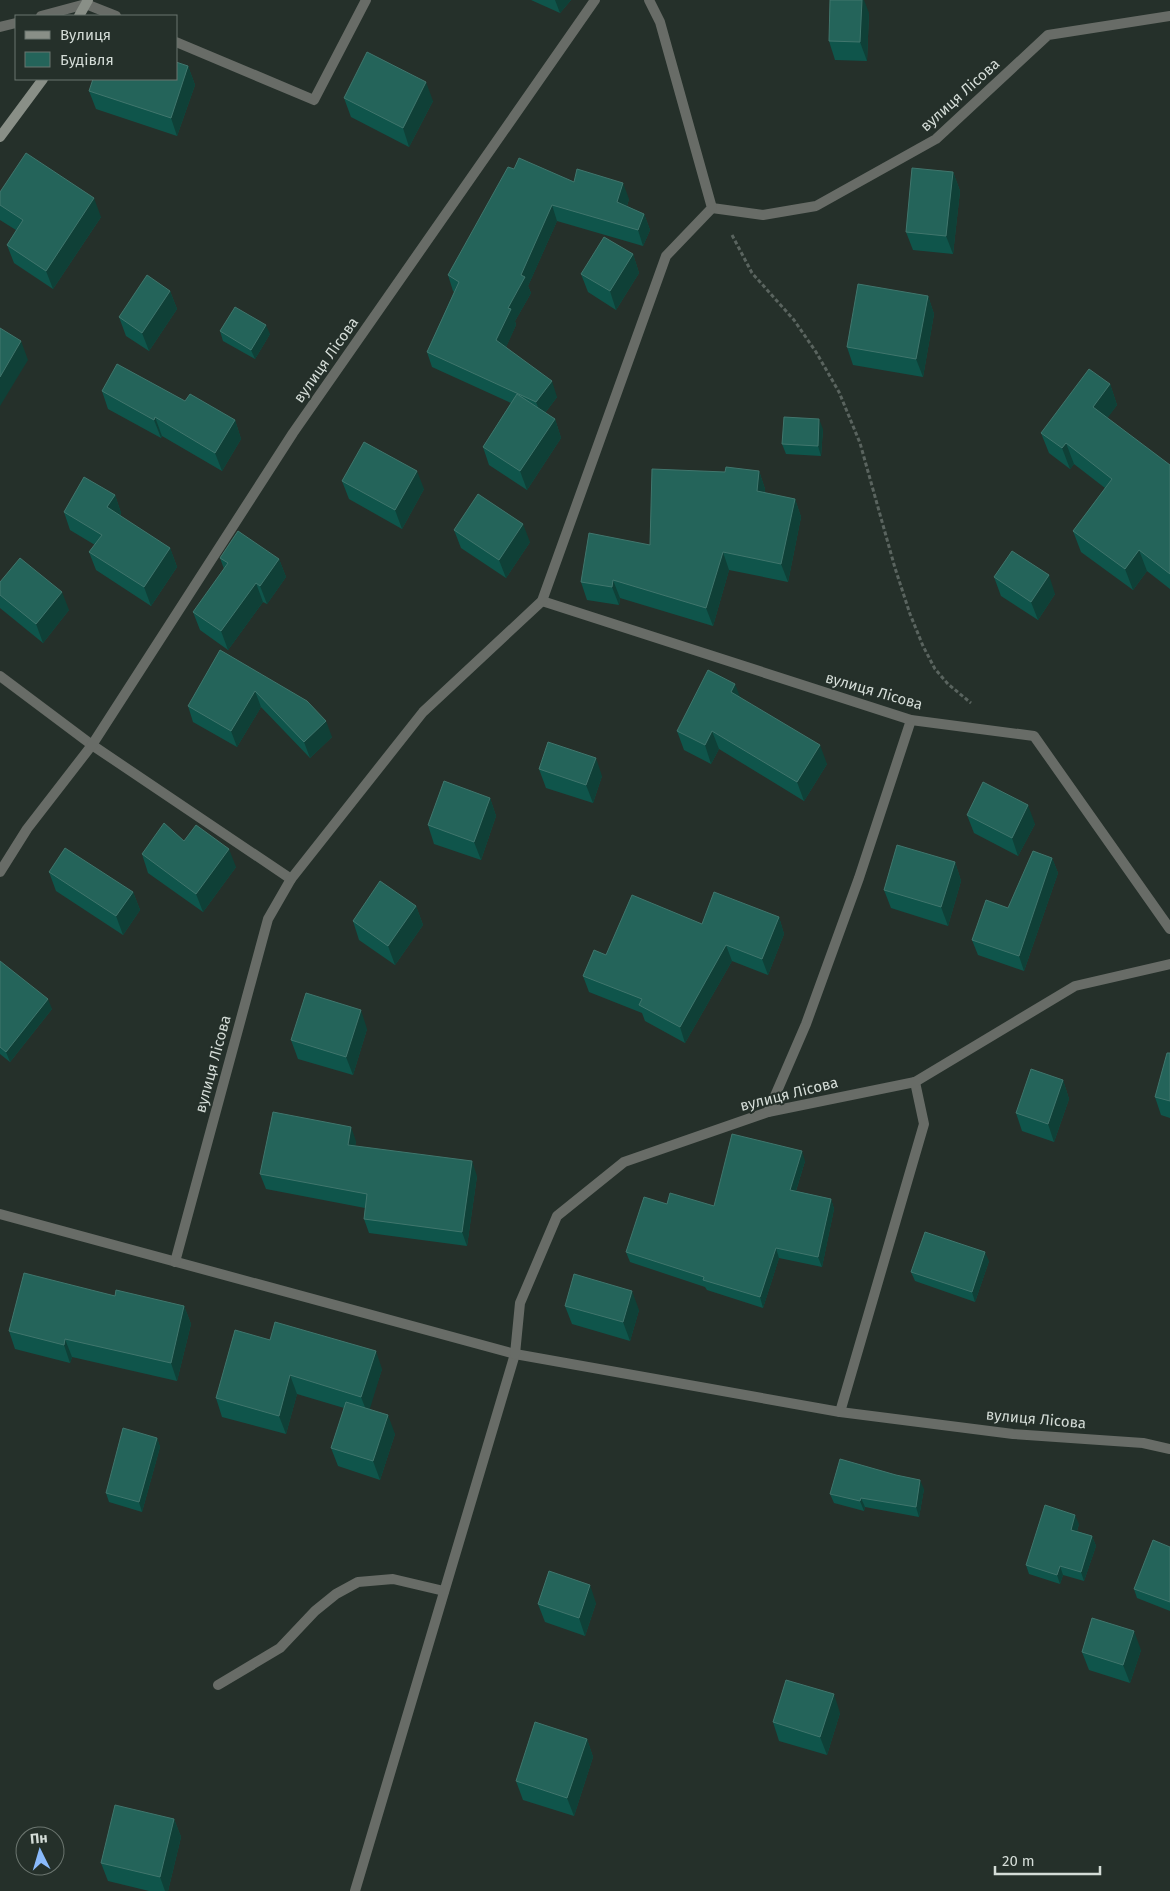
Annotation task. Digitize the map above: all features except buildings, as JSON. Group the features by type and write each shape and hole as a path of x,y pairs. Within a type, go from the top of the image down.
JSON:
{"main road":[{"path":"80,15 87,2"},
{"path":"0,137 42,80"}],"street":[{"path":"178,43 314,100 366,0"},
{"name":"вулиця Лісова","path":"0,872 27,829 92,745 293,433 595,0"},
{"path":"649,0 660,22 712,208"},
{"path":"44,15 87,2 114,15"},
{"name":"вулиця Лісова","path":"175,1262 268,919 291,879 423,712 542,601 666,256 712,208 763,214 816,206 936,139 1048,34 1170,16"},
{"path":"0,27 15,23"},
{"name":"вулиця Лісова","path":"542,601 911,720 993,729 1034,736 1170,929"},
{"path":"0,676 92,745 291,879"},
{"path":"768,1112 806,1024 911,720"},
{"name":"вулиця Лісова","path":"515,1354 520,1303 557,1216 624,1162 768,1112 915,1082 1075,986 1170,964"},
{"path":"840,1412 924,1124 915,1082"},
{"name":"вулиця Лісова","path":"0,1214 515,1354 840,1412 1013,1434 1143,1443 1170,1450"},
{"path":"355,1891 515,1354"},
{"path":"218,1685 280,1648 315,1611 336,1594 358,1582 393,1579 444,1591"}],"path":[{"path":"712,208 734,238 752,273 794,320 816,352 839,392 860,443 895,568 923,646 936,669 948,684 986,715 993,729"}]}
